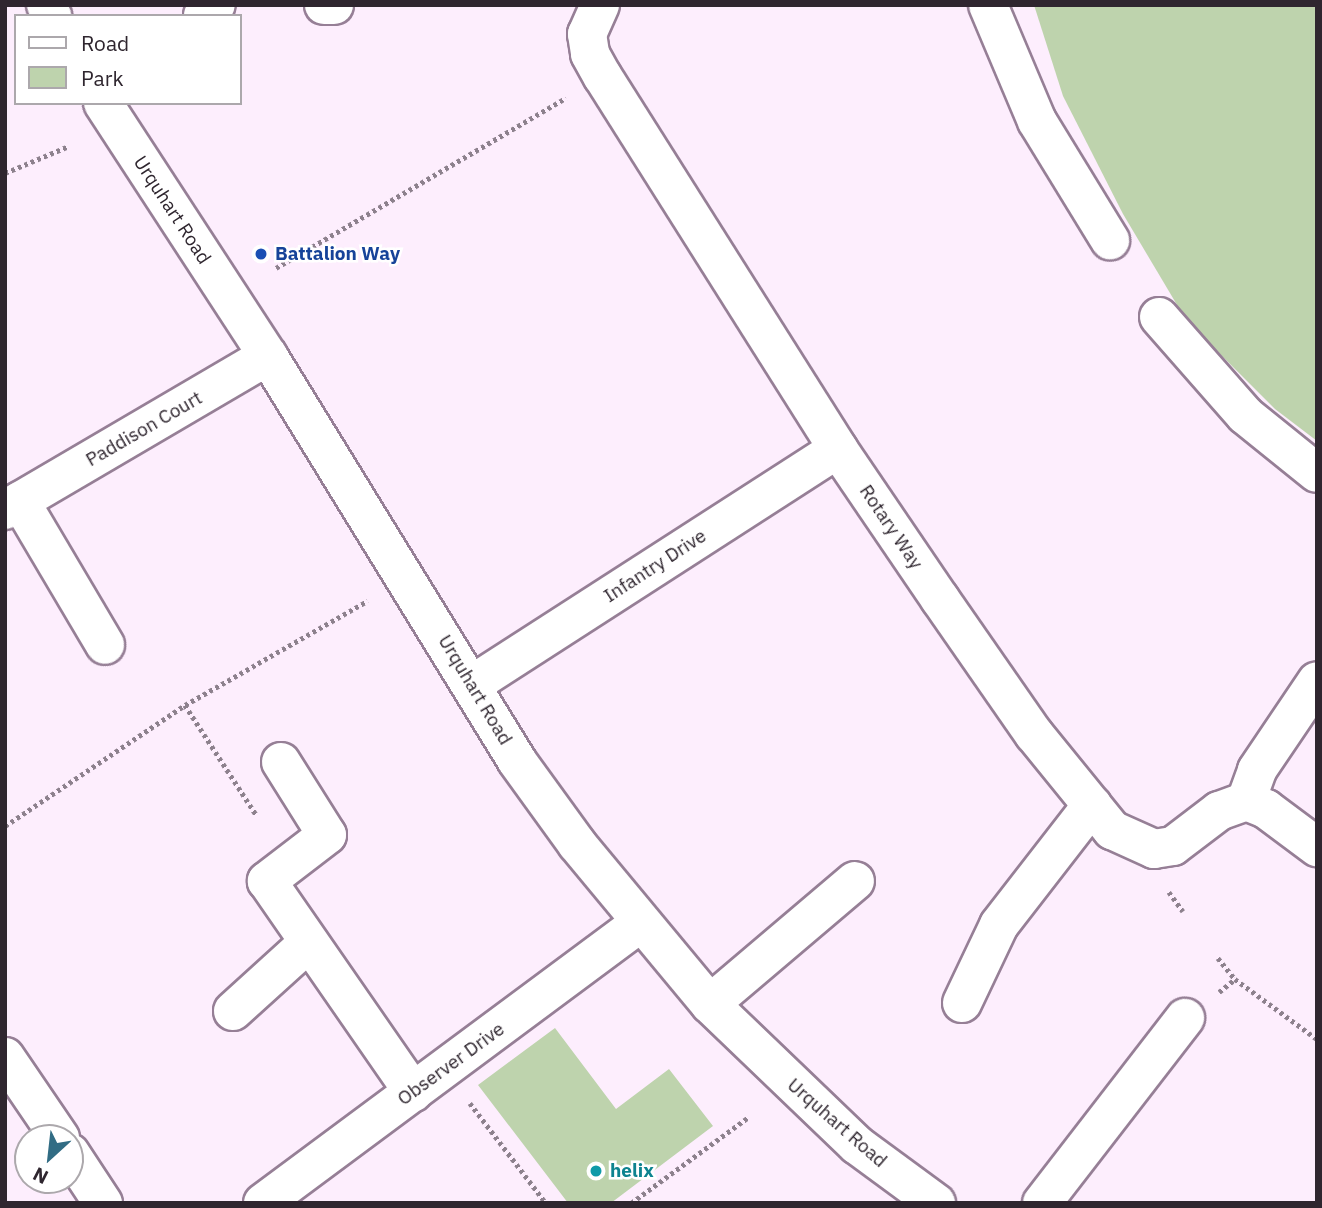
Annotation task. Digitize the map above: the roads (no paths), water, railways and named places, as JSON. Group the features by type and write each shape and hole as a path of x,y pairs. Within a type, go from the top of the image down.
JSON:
{"street":[{"path":"324,5 334,5"},
{"name":"Rotary Way","path":"600,5 587,34 590,54 603,76 838,449 1034,734 1092,806 1112,830 1154,849 1173,846 1219,811 1246,801"},
{"path":"988,5 1037,121 1110,240"},
{"name":"Urquhart Road","path":"104,105 268,356 473,684 517,761 639,924 710,1004 857,1145 936,1203"},
{"path":"1159,317 1245,415 1317,473"},
{"name":"Paddison Court","path":"105,645 13,505 268,356"},
{"name":"Infantry Drive","path":"473,684 838,449"},
{"path":"1317,681 1257,770 1246,801 1266,809 1317,847"},
{"path":"281,762 327,835 277,872 308,943 413,1092"},
{"path":"962,1003 999,925 1092,806"},
{"path":"710,1004 855,881"},
{"name":"Observer Drive","path":"263,1203 639,924"},
{"path":"233,1011 308,943"},
{"path":"1042,1203 1185,1018"},
{"path":"5,1058 50,1124"},
{"path":"84,1174 103,1203"}],"place":[{"name":"Battalion Way","path":"261,254"},
{"name":"helix","path":"596,1171"}]}
